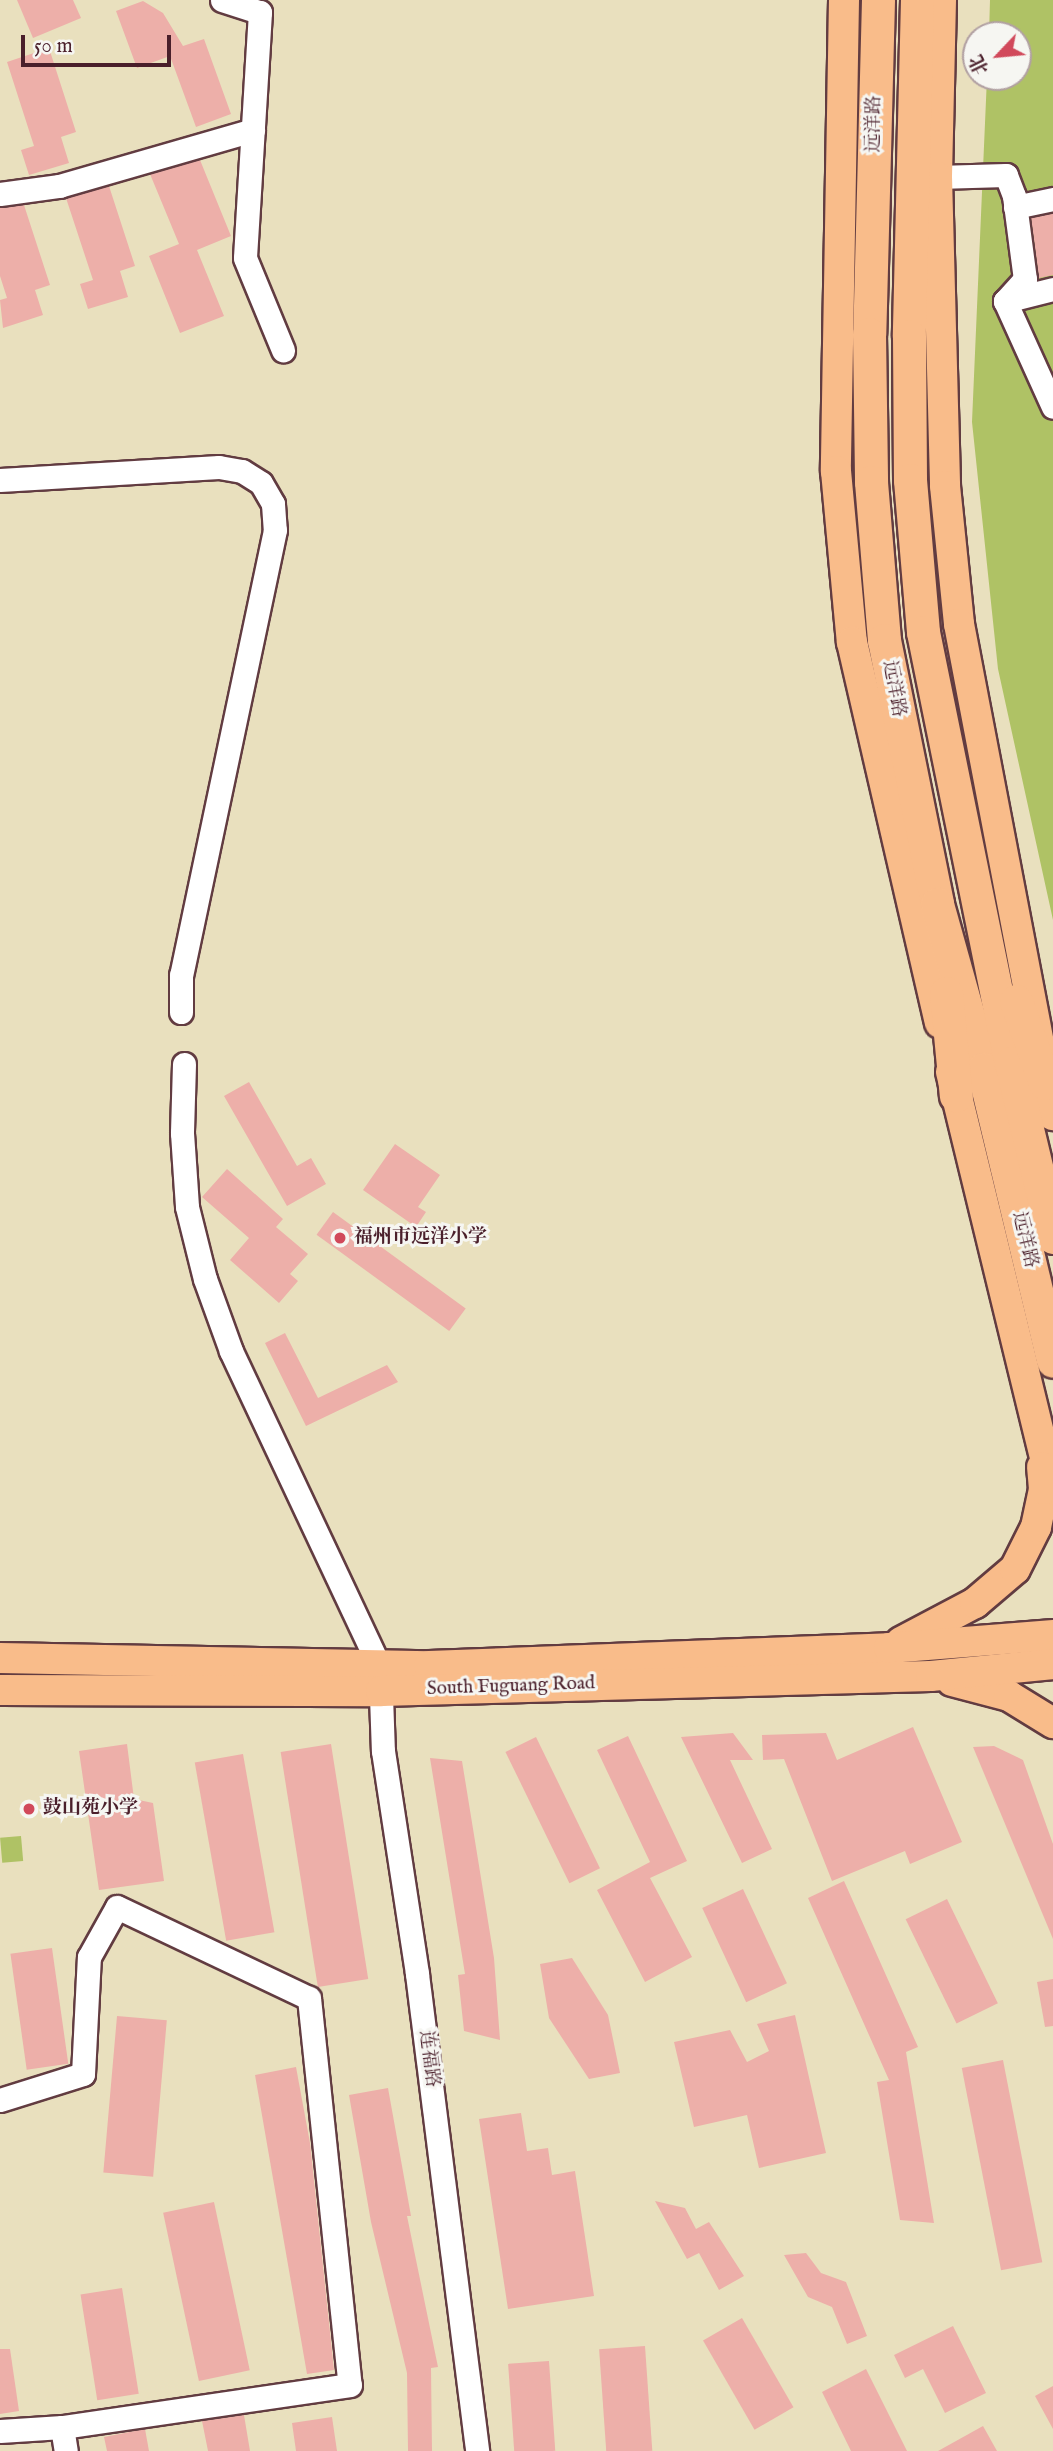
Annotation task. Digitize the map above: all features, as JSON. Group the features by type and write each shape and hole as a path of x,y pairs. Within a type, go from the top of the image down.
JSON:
{"highway":[{"name":"远洋路","path":"878,0 869,334 871,482 884,640 937,904 983,1069 1053,1361"},
{"name":"远洋路","path":"917,0 910,480 923,632 976,893 1053,1237"},
{"path":"976,893 1045,1083"},
{"path":"937,904 956,1096"}],"main road":[{"path":"844,0 836,471 852,642 956,1096 1053,1489"},
{"path":"941,0 937,177 945,485 959,624 1053,1115"},
{"path":"889,1648 975,1604 1015,1569 1039,1515 1044,1489 1041,1449"},
{"name":"South Fuguang Road","path":"0,1658 381,1679 1017,1640 1053,1635"},
{"name":"South Fuguang Road","path":"0,1690 381,1679 931,1676 1053,1664"},
{"path":"931,1676 1009,1696 1053,1723"}],"street":[{"path":"222,0 260,12 245,258 283,349"},
{"path":"0,194 59,186 253,130"},
{"path":"937,177 1006,175 1015,207 1026,279 1005,301"},
{"path":"1015,207 1053,199"},
{"path":"1005,301 1053,289"},
{"path":"1005,301 1053,407"},
{"path":"0,480 219,467 242,471 261,483 273,504 275,530 181,975 181,1013"},
{"path":"184,1064 182,1133 187,1207 205,1279 231,1351 381,1679"},
{"name":"连福路","path":"381,1679 383,1751 417,1973 477,2451"},
{"path":"0,2100 83,2074 89,1957 117,1908 309,1998 350,2385 62,2427 0,2431"},
{"path":"62,2427 66,2451"}],"green space":[{"path":"990,0 1053,0 1053,920 998,669 972,422 986,91 1032,91 1032,21 989,21"},
{"path":"21,1836 23,1861 2,1863 0,1838"}],"building":[{"path":"17,0 73,0 81,18 33,38"},
{"path":"143,1 163,13 183,46 204,39 231,114 196,127 170,56 137,68 116,11"},
{"path":"49,48 76,132 61,137 69,163 29,175 21,150 34,146 7,62"},
{"path":"200,160 231,236 197,250 224,316 180,333 149,256 179,244 150,174"},
{"path":"109,186 135,266 120,271 128,297 88,309 80,284 93,280 66,198"},
{"path":"24,205 50,285 35,290 43,315 3,328 0,300 7,298 0,276 0,208"},
{"path":"1053,213 1053,275 1039,278 1031,218"},
{"path":"249,1082 297,1166 311,1158 326,1184 287,1206 224,1096"},
{"path":"395,1144 440,1175 418,1207 426,1212 416,1227 363,1190"},
{"path":"227,1169 283,1219 276,1227 308,1254 290,1274 298,1281 279,1303 230,1260 249,1238 202,1197"},
{"path":"333,1212 466,1308 449,1331 317,1235"},
{"path":"285,1333 318,1398 387,1365 398,1382 306,1426 265,1343"},
{"path":"913,1727 962,1842 910,1864 905,1851 832,1881 784,1759 763,1760 762,1735 826,1733 837,1760"},
{"path":"733,1733 753,1760 730,1760 772,1849 742,1863 681,1737"},
{"path":"628,1736 687,1861 650,1878 692,1957 645,1982 597,1890 650,1862 597,1750"},
{"path":"536,1737 600,1868 569,1883 505,1752"},
{"path":"127,1744 134,1799 153,1803 164,1881 99,1890 79,1751"},
{"path":"331,1744 368,1979 318,1987 281,1752"},
{"path":"994,1746 1023,1760 1053,1844 1053,1939 973,1747"},
{"path":"243,1754 274,1932 226,1941 195,1763"},
{"path":"430,1758 462,1761 494,1958 500,2040 464,2031 458,1975 465,1974"},
{"path":"844,1881 918,2047 906,2052 934,2223 900,2220 877,2082 889,2080 808,1898"},
{"path":"743,1889 787,1983 746,2002 702,1908"},
{"path":"947,1899 998,2003 957,2023 906,1919"},
{"path":"52,1948 68,2064 27,2070 10,1954"},
{"path":"572,1958 608,2015 620,2073 589,2079 549,2018 540,1964"},
{"path":"1053,1979 1053,2026 1045,2027 1037,1982"},
{"path":"795,2015 826,2153 759,2168 747,2115 694,2127 674,2042 730,2030 747,2062 769,2051 757,2024"},
{"path":"117,2016 167,2020 153,2177 103,2172"},
{"path":"1003,2060 1042,2262 1001,2270 962,2068"},
{"path":"296,2067 310,2143 334,2370 307,2374 255,2075"},
{"path":"388,2088 411,2216 407,2216 438,2367 431,2368 432,2451 408,2451 407,2373 371,2222 349,2095"},
{"path":"521,2113 527,2151 548,2148 552,2175 575,2171 594,2296 508,2309 479,2119"},
{"path":"655,2201 685,2208 696,2229 709,2222 744,2276 719,2290 699,2253 687,2259"},
{"path":"214,2202 250,2370 199,2381 163,2213"},
{"path":"806,2253 821,2273 846,2282 867,2336 847,2344 832,2307 808,2297 784,2255"},
{"path":"122,2288 139,2394 97,2400 81,2295"},
{"path":"742,2318 794,2407 755,2430 703,2340"},
{"path":"953,2326 986,2393 945,2413 923,2369 905,2378 894,2355"},
{"path":"645,2346 652,2451 606,2451 599,2349"},
{"path":"0,2349 10,2349 19,2411 0,2414"},
{"path":"549,2361 555,2451 514,2451 508,2364"},
{"path":"866,2369 907,2451 851,2451 822,2392"},
{"path":"1053,2386 1053,2429 1035,2396"},
{"path":"244,2415 250,2451 208,2451 202,2421"},
{"path":"332,2417 337,2451 296,2451 292,2423"},
{"path":"983,2426 997,2451 938,2451"},
{"path":"145,2429 149,2451 107,2451 104,2437"}],"place":[{"name":"福州市远洋小学","path":"340,1238"},
{"name":"鼓山苑小学","path":"29,1809"}]}
